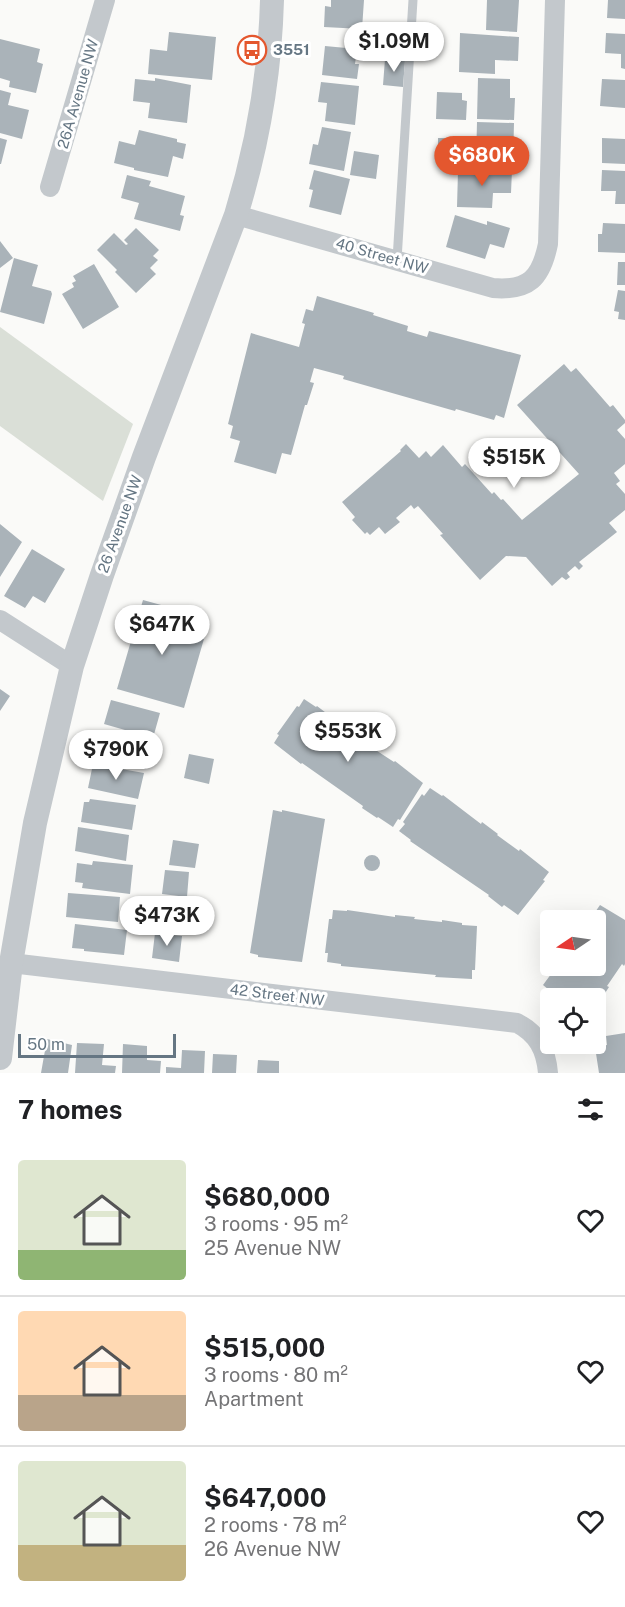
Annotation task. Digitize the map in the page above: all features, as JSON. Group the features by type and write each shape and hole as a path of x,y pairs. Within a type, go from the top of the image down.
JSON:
{"street":[{"name":"26A Avenue NW","path":"50,187 105,0"},
{"name":"26 Avenue NW","path":"0,1059 11,963 35,823 72,666 102,574 236,214 249,173 260,128 267,79 272,0"},
{"name":"40 Street NW","path":"236,214 493,288 514,289 528,284 541,267 548,244 555,0"},
{"path":"0,620 72,666"},
{"name":"42 Street NW","path":"11,963 517,1023 529,1029 538,1039 543,1048 548,1073"}],"lane":[{"path":"397,260 413,0"}],"shaded area":[{"path":"0,327 133,424 103,501 0,426"}],"building":[{"path":"331,0 364,0 362,29 324,27 325,6 331,7"},
{"path":"487,0 519,0 517,32 486,30"},
{"path":"608,0 625,0 625,19 607,18"},
{"path":"169,32 216,37 212,80 148,74 150,49 167,51"},
{"path":"460,33 519,37 518,61 495,60 495,74 459,72"},
{"path":"606,33 625,34 625,69 621,68 621,54 605,53"},
{"path":"0,39 40,49 37,62 43,64 36,93 9,87 10,81 0,78"},
{"path":"325,46 357,49 355,64 359,64 357,79 322,75"},
{"path":"385,59 405,61 403,87 383,85"},
{"path":"155,78 191,85 187,123 148,118 150,103 133,101 135,79 155,81"},
{"path":"478,78 510,79 510,98 515,98 514,120 477,119"},
{"path":"602,79 625,80 625,108 600,106"},
{"path":"321,82 359,86 355,125 325,121 327,103 318,102"},
{"path":"0,90 11,93 8,105 29,110 22,139 0,133"},
{"path":"437,92 462,93 462,100 467,101 466,120 436,119"},
{"path":"477,122 514,123 513,163 476,162"},
{"path":"322,127 351,132 344,171 309,164 313,144 318,145"},
{"path":"139,130 177,139 177,142 186,144 183,159 173,156 168,177 114,163 119,141 135,145"},
{"path":"0,138 7,140 1,164 0,164"},
{"path":"438,138 464,138 464,163 438,163"},
{"path":"602,138 625,139 625,164 602,163"},
{"path":"354,151 379,155 376,179 350,175"},
{"path":"314,170 350,179 341,215 309,207 313,190 309,189"},
{"path":"489,170 512,170 511,193 493,193 492,208 457,207 458,171 489,172"},
{"path":"602,170 625,171 625,204 615,204 616,191 601,191"},
{"path":"127,175 151,181 149,186 185,196 180,215 184,216 180,231 134,219 139,203 121,198"},
{"path":"455,215 487,225 487,221 510,228 504,248 490,244 485,259 446,247"},
{"path":"603,223 625,224 625,253 598,252 598,234 602,234"},
{"path":"136,228 159,250 153,256 158,260 150,268 156,274 136,293 97,250 114,233 126,245 128,244 124,240"},
{"path":"0,241 13,258 0,268"},
{"path":"14,258 38,265 32,286 51,291 44,324 0,312"},
{"path":"618,262 625,262 625,285 617,285"},
{"path":"94,264 119,307 83,329 62,294 74,287 72,283 76,281 73,276"},
{"path":"618,290 625,291 625,320 618,319 619,312 614,311"},
{"path":"317,296 374,313 373,315 408,326 407,331 427,337 429,331 521,355 504,418 496,415 494,420 456,409 455,411 343,379 344,376 314,368 310,382 314,383 307,405 305,405 291,455 282,453 276,474 234,462 240,441 230,438 233,426 228,424 251,333 299,347 306,309 313,311"},
{"path":"564,364 571,372 576,368 610,407 613,405 625,420 625,423 617,430 625,439 625,464 614,473 620,481 616,484 625,494 625,510 609,523 617,532 579,562 583,566 579,570 575,566 567,573 570,577 566,580 562,577 552,586 526,557 506,556 480,580 418,506 414,509 411,505 396,518 400,522 385,534 379,527 370,535 367,532 365,534 352,520 355,517 342,502 401,451 406,444 419,458 426,451 431,457 443,445 462,467 465,464 492,494 494,492 501,500 503,499 522,520 579,474 517,405"},
{"path":"0,524 22,542 0,577"},
{"path":"32,549 65,569 45,603 33,596 25,608 4,596"},
{"path":"143,600 172,608 171,615 208,625 184,708 117,689"},
{"path":"0,689 10,696 0,711"},
{"path":"304,699 373,745 371,747 395,761 423,783 400,820 398,819 393,827 362,808 363,806 274,743 279,735 277,734"},
{"path":"111,700 160,713 153,738 104,724"},
{"path":"103,733 151,743 146,769 96,758"},
{"path":"189,754 214,759 209,784 184,778"},
{"path":"93,764 144,773 138,799 88,788"},
{"path":"430,788 481,824 482,822 549,872 543,880 545,881 518,915 504,905 502,907 489,895 399,831 422,794 424,796"},
{"path":"90,799 136,805 132,830 81,822 84,802 89,802"},
{"path":"273,810 325,819 302,962 258,957 250,953"},
{"path":"78,827 129,835 126,861 75,851"},
{"path":"173,840 199,844 195,868 169,865"},
{"path":"372,855 378,857 380,863 378,869 372,871 366,869 364,863 366,857"},
{"path":"93,861 133,865 130,894 82,888 83,883 75,882 77,863 92,865"},
{"path":"165,870 189,872 187,897 162,894"},
{"path":"68,893 120,897 118,922 66,917"},
{"path":"159,899 185,902 183,929 156,926"},
{"path":"600,905 625,920 624,966 622,964 607,986 609,987 606,992 606,988 547,988 543,985 550,976 606,976 606,910 597,910"},
{"path":"333,910 415,917 414,919 442,922 442,920 477,926 475,970 472,970 472,979 341,966 341,964 327,962 328,953 325,953 329,919 332,919"},
{"path":"75,924 127,930 124,955 72,948"},
{"path":"155,933 182,936 179,962 152,958"},
{"path":"625,1033 625,1073 599,1073 596,1054 606,1054 606,1036"},
{"path":"47,1039 72,1045 68,1073 41,1073"},
{"path":"77,1043 104,1044 102,1065 116,1066 115,1073 75,1073"},
{"path":"123,1044 147,1046 147,1060 161,1061 160,1073 122,1073"},
{"path":"182,1050 205,1051 204,1073 166,1073 166,1067 181,1068"},
{"path":"213,1054 237,1055 236,1073 212,1073"},
{"path":"258,1060 279,1061 279,1073 257,1073"}],"place":[{"name":"3551","path":"252,50"}]}
